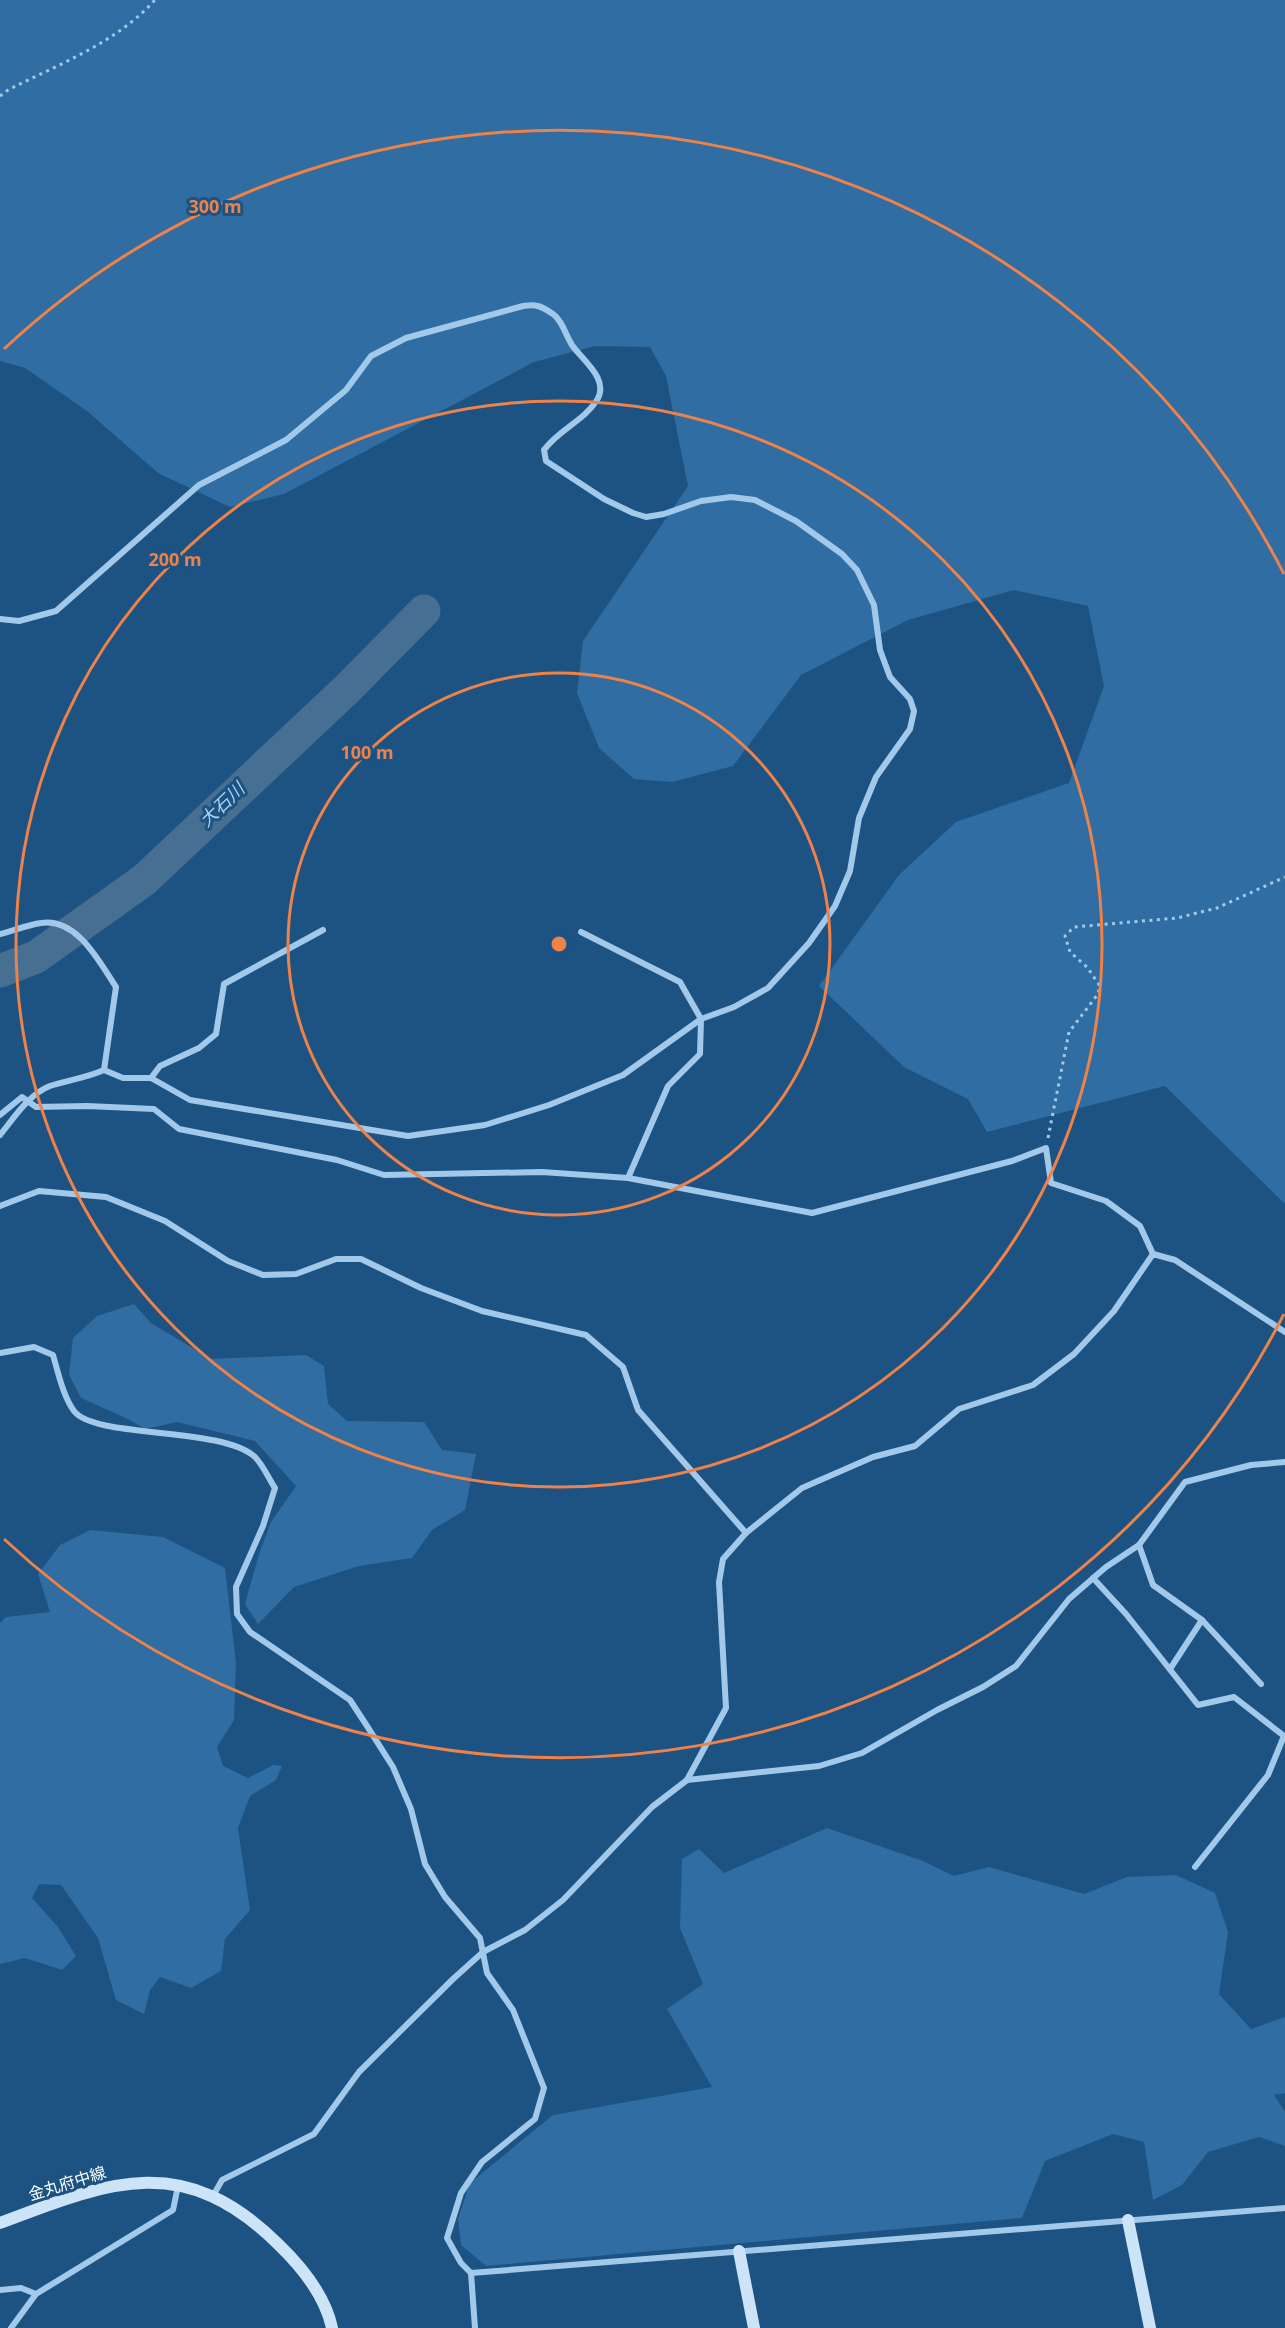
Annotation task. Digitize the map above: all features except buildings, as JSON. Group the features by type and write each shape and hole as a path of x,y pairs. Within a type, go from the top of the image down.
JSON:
{"main road":[{"name":"金丸府中線","path":"0,2223 111,2185 146,2182 178,2185 213,2196 257,2224 308,2276 329,2314 332,2328"},
{"path":"1128,2220 1150,2328"},
{"path":"739,2251 754,2328"}],"street":[{"path":"0,619 19,621 56,611 199,485 286,440 346,390 371,356 406,338 537,304 555,316 573,347 592,367 601,387 598,399 583,416 551,440 544,450 546,461 604,499 646,517 664,514 701,501 731,497 755,500 796,521 842,554 857,570 874,605 880,650 890,677 910,699 914,711 910,729 876,777 859,818 850,871 835,906 815,934 768,988 734,1007 701,1019 623,1075 549,1104 485,1125 408,1136 190,1101 152,1078 123,1078 104,1070 86,1078 48,1087 29,1100 0,1135"},
{"path":"0,934 44,922 63,927 88,943 116,987 104,1070"},
{"path":"152,1078 160,1066 199,1048 216,1034 224,984 323,930"},
{"path":"581,932 680,982 701,1019 700,1054 668,1086 628,1178"},
{"path":"0,1114 22,1097 36,1107 87,1106 154,1109 179,1129 337,1160 384,1175 542,1172 628,1178 812,1213 1012,1161 1046,1148 1051,1183 1106,1201 1140,1226 1153,1254 1175,1260 1285,1332"},
{"path":"0,1206 39,1191 106,1197 165,1221 228,1261 263,1275 296,1274 336,1259 361,1259 421,1288 482,1311 586,1335 623,1367 638,1410 746,1533"},
{"path":"213,2196 222,2180 314,2134 358,2072 483,1952 525,1930 563,1900 652,1807 687,1780 726,1708 719,1582 723,1559 746,1533 802,1488 873,1458 915,1446 959,1409 1033,1385 1074,1354 1114,1311 1153,1254"},
{"path":"0,1353 34,1347 53,1355 75,1412 95,1423 229,1443 255,1457 275,1488 263,1526 236,1587 237,1614 250,1632 350,1700 393,1767 411,1809 425,1864 445,1897 480,1938 486,1973 513,2010 544,2088 535,2119 482,2162 461,2193 447,2238 461,2263 471,2273 475,2328"},
{"path":"687,1780 819,1766 862,1753 937,1710 983,1687 1016,1666 1069,1599 1106,1567 1139,1545 1185,1482 1251,1465 1285,1462"},
{"path":"1139,1545 1153,1585 1202,1620 1261,1684"},
{"path":"1093,1578 1126,1614 1198,1705 1234,1697 1284,1736 1268,1776 1194,1867"},
{"path":"1170,1669 1202,1620"},
{"path":"11,2328 36,2294 173,2210 178,2185"},
{"path":"471,2273 1285,2208"},
{"path":"0,2290 21,2289 36,2294"}],"path":[{"path":"0,96 111,38 139,18 155,0"},
{"path":"1046,1148 1069,1032 1098,994 1100,986 1087,967 1070,952 1065,936 1074,927 1177,918 1217,908 1285,877"}],"shaded area":[{"path":"0,0 1285,0 1285,1204 1165,1086 987,1132 968,1099 904,1067 819,986 899,875 956,822 1069,783 1104,686 1088,606 1014,590 908,620 801,675 733,766 672,782 634,779 599,748 577,693 583,641 688,486 666,376 650,347 595,346 534,362 284,494 230,507 158,473 87,411 25,368 0,361"},
{"path":"134,1304 151,1323 211,1359 306,1355 324,1366 328,1404 347,1421 424,1422 442,1450 476,1454 465,1510 432,1530 412,1558 359,1566 294,1587 258,1624 245,1604 271,1522 296,1486 255,1441 177,1422 145,1429 81,1398 69,1375 73,1338 97,1316"},
{"path":"90,1530 163,1537 225,1568 236,1663 234,1720 217,1747 223,1766 248,1778 273,1765 282,1766 276,1780 250,1796 238,1828 250,1910 225,1939 221,1971 191,1988 160,1977 150,1990 144,2014 116,2000 98,1938 61,1885 39,1884 32,1898 58,1927 76,1956 62,1970 25,1958 0,1964 0,1623 6,1617 50,1612 38,1574 60,1545"},
{"path":"827,1828 923,1861 954,1876 989,1867 1084,1894 1127,1877 1176,1875 1215,1893 1228,1932 1219,1994 1251,2029 1285,2017 1285,2093 1274,2095 1285,2112 1285,2146 1259,2137 1208,2152 1182,2185 1153,2200 1144,2142 1113,2134 1045,2161 1022,2218 486,2266 461,2245 458,2219 470,2183 553,2115 712,2087 667,2009 703,1984 680,1928 682,1859 699,1849 724,1873"}],"waterway":[{"name":"大石川","path":"0,971 36,957 144,880 347,689 424,611"}]}
